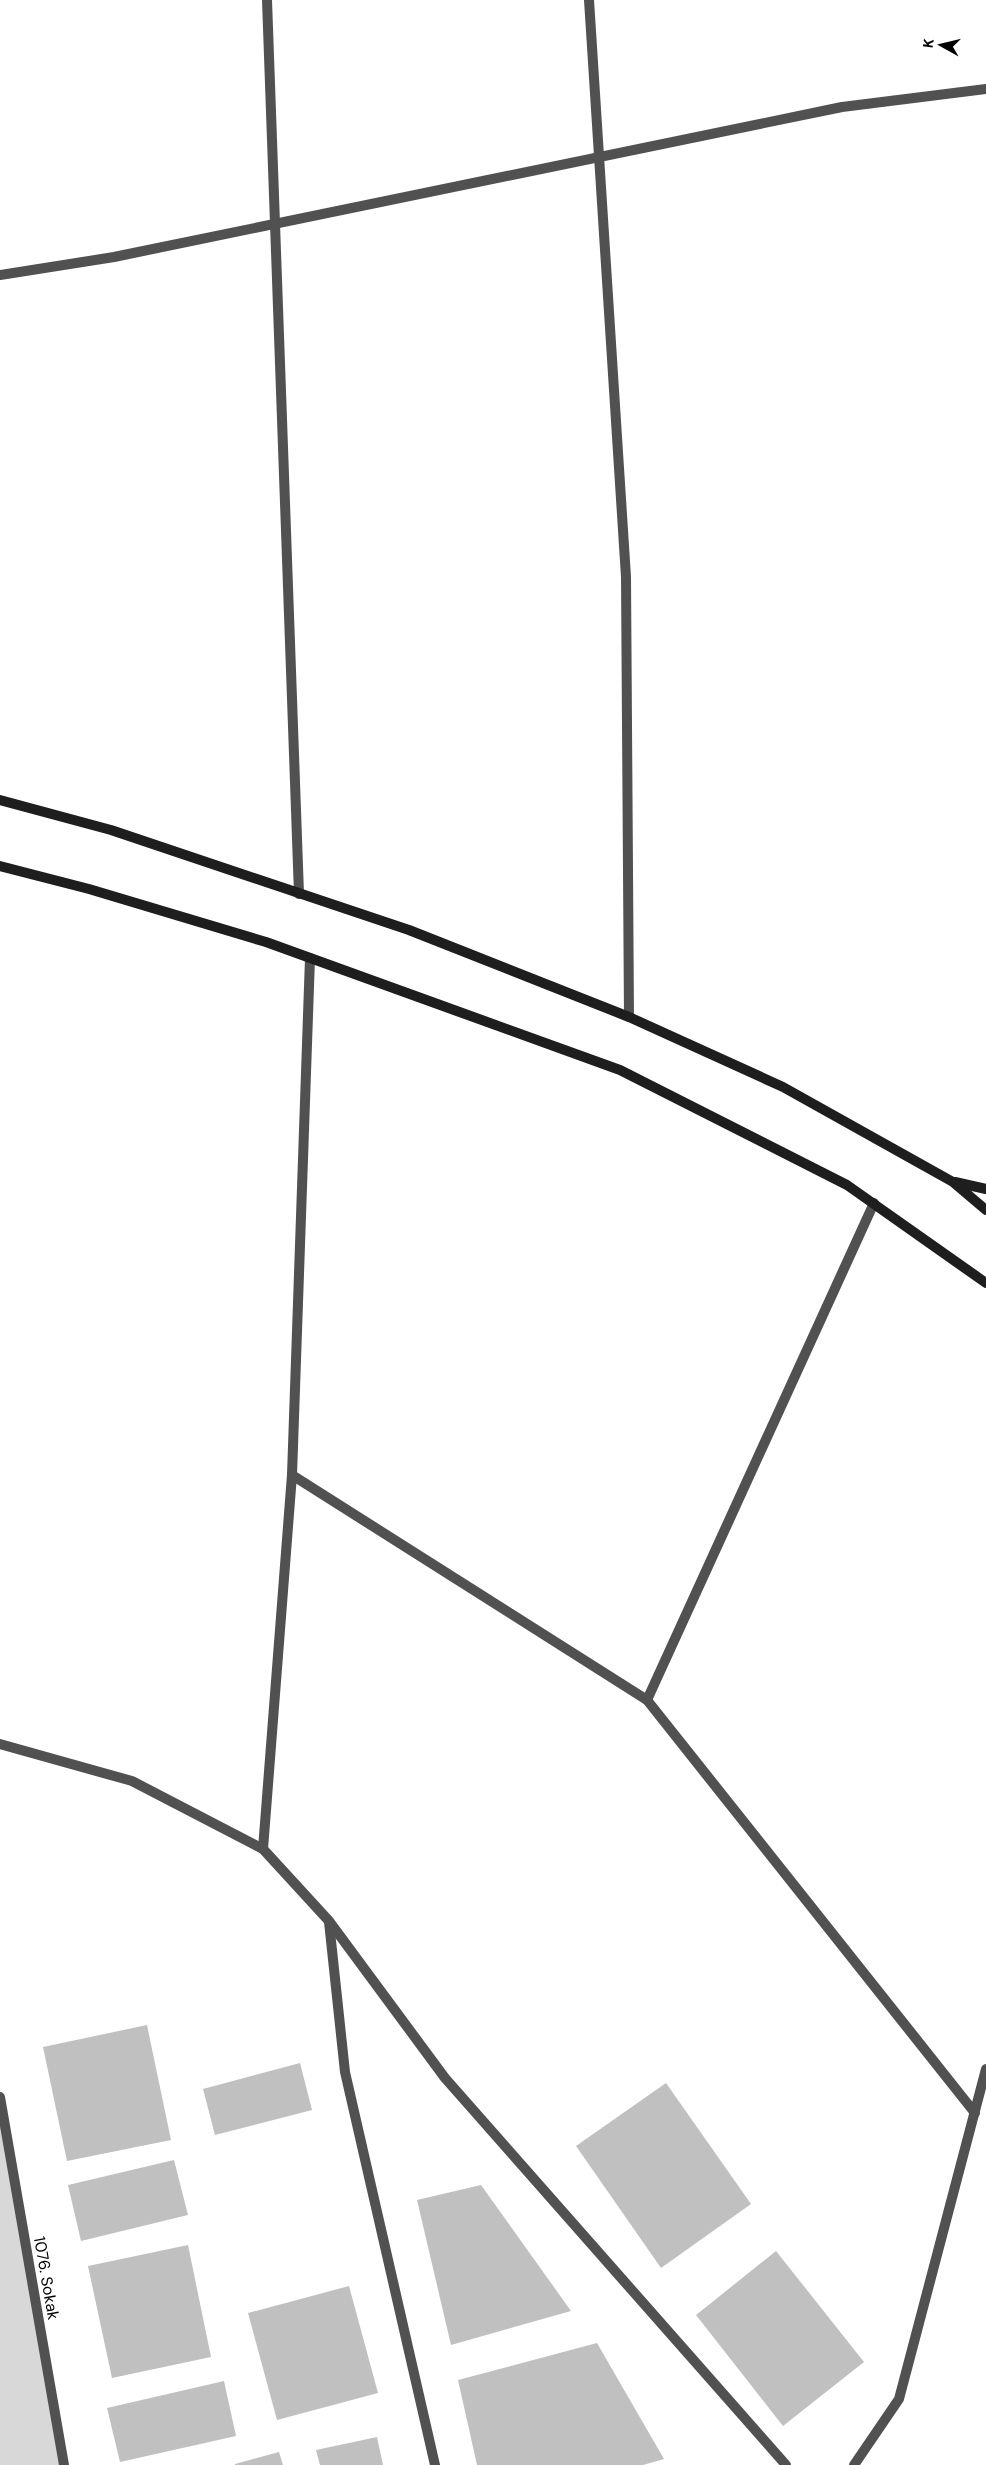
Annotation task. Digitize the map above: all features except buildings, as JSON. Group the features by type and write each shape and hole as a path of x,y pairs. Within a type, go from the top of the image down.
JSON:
{"main road":[{"path":"0,800 111,830 409,930 629,1017 783,1087 953,1182 986,1210"},
{"path":"0,866 266,942 620,1070 848,1185 986,1283"},
{"path":"953,1182 986,1189"}],"street":[{"path":"267,0 299,894"},
{"path":"590,0 598,157 626,577 629,1017"},
{"path":"0,275 114,257 842,107 986,89"},
{"path":"263,1848 292,1474 310,958"},
{"path":"647,1700 874,1203"},
{"path":"292,1474 647,1700 975,2113"},
{"path":"0,1744 132,1781 263,1848 329,1921 445,2078 786,2465"},
{"path":"329,1921 345,2072 435,2465"},
{"path":"854,2465 900,2399 986,2069"},
{"name":"1076. Sokak","path":"0,2097 64,2465"}],"shaded area":[{"path":"0,2097 64,2465 0,2465"}]}
